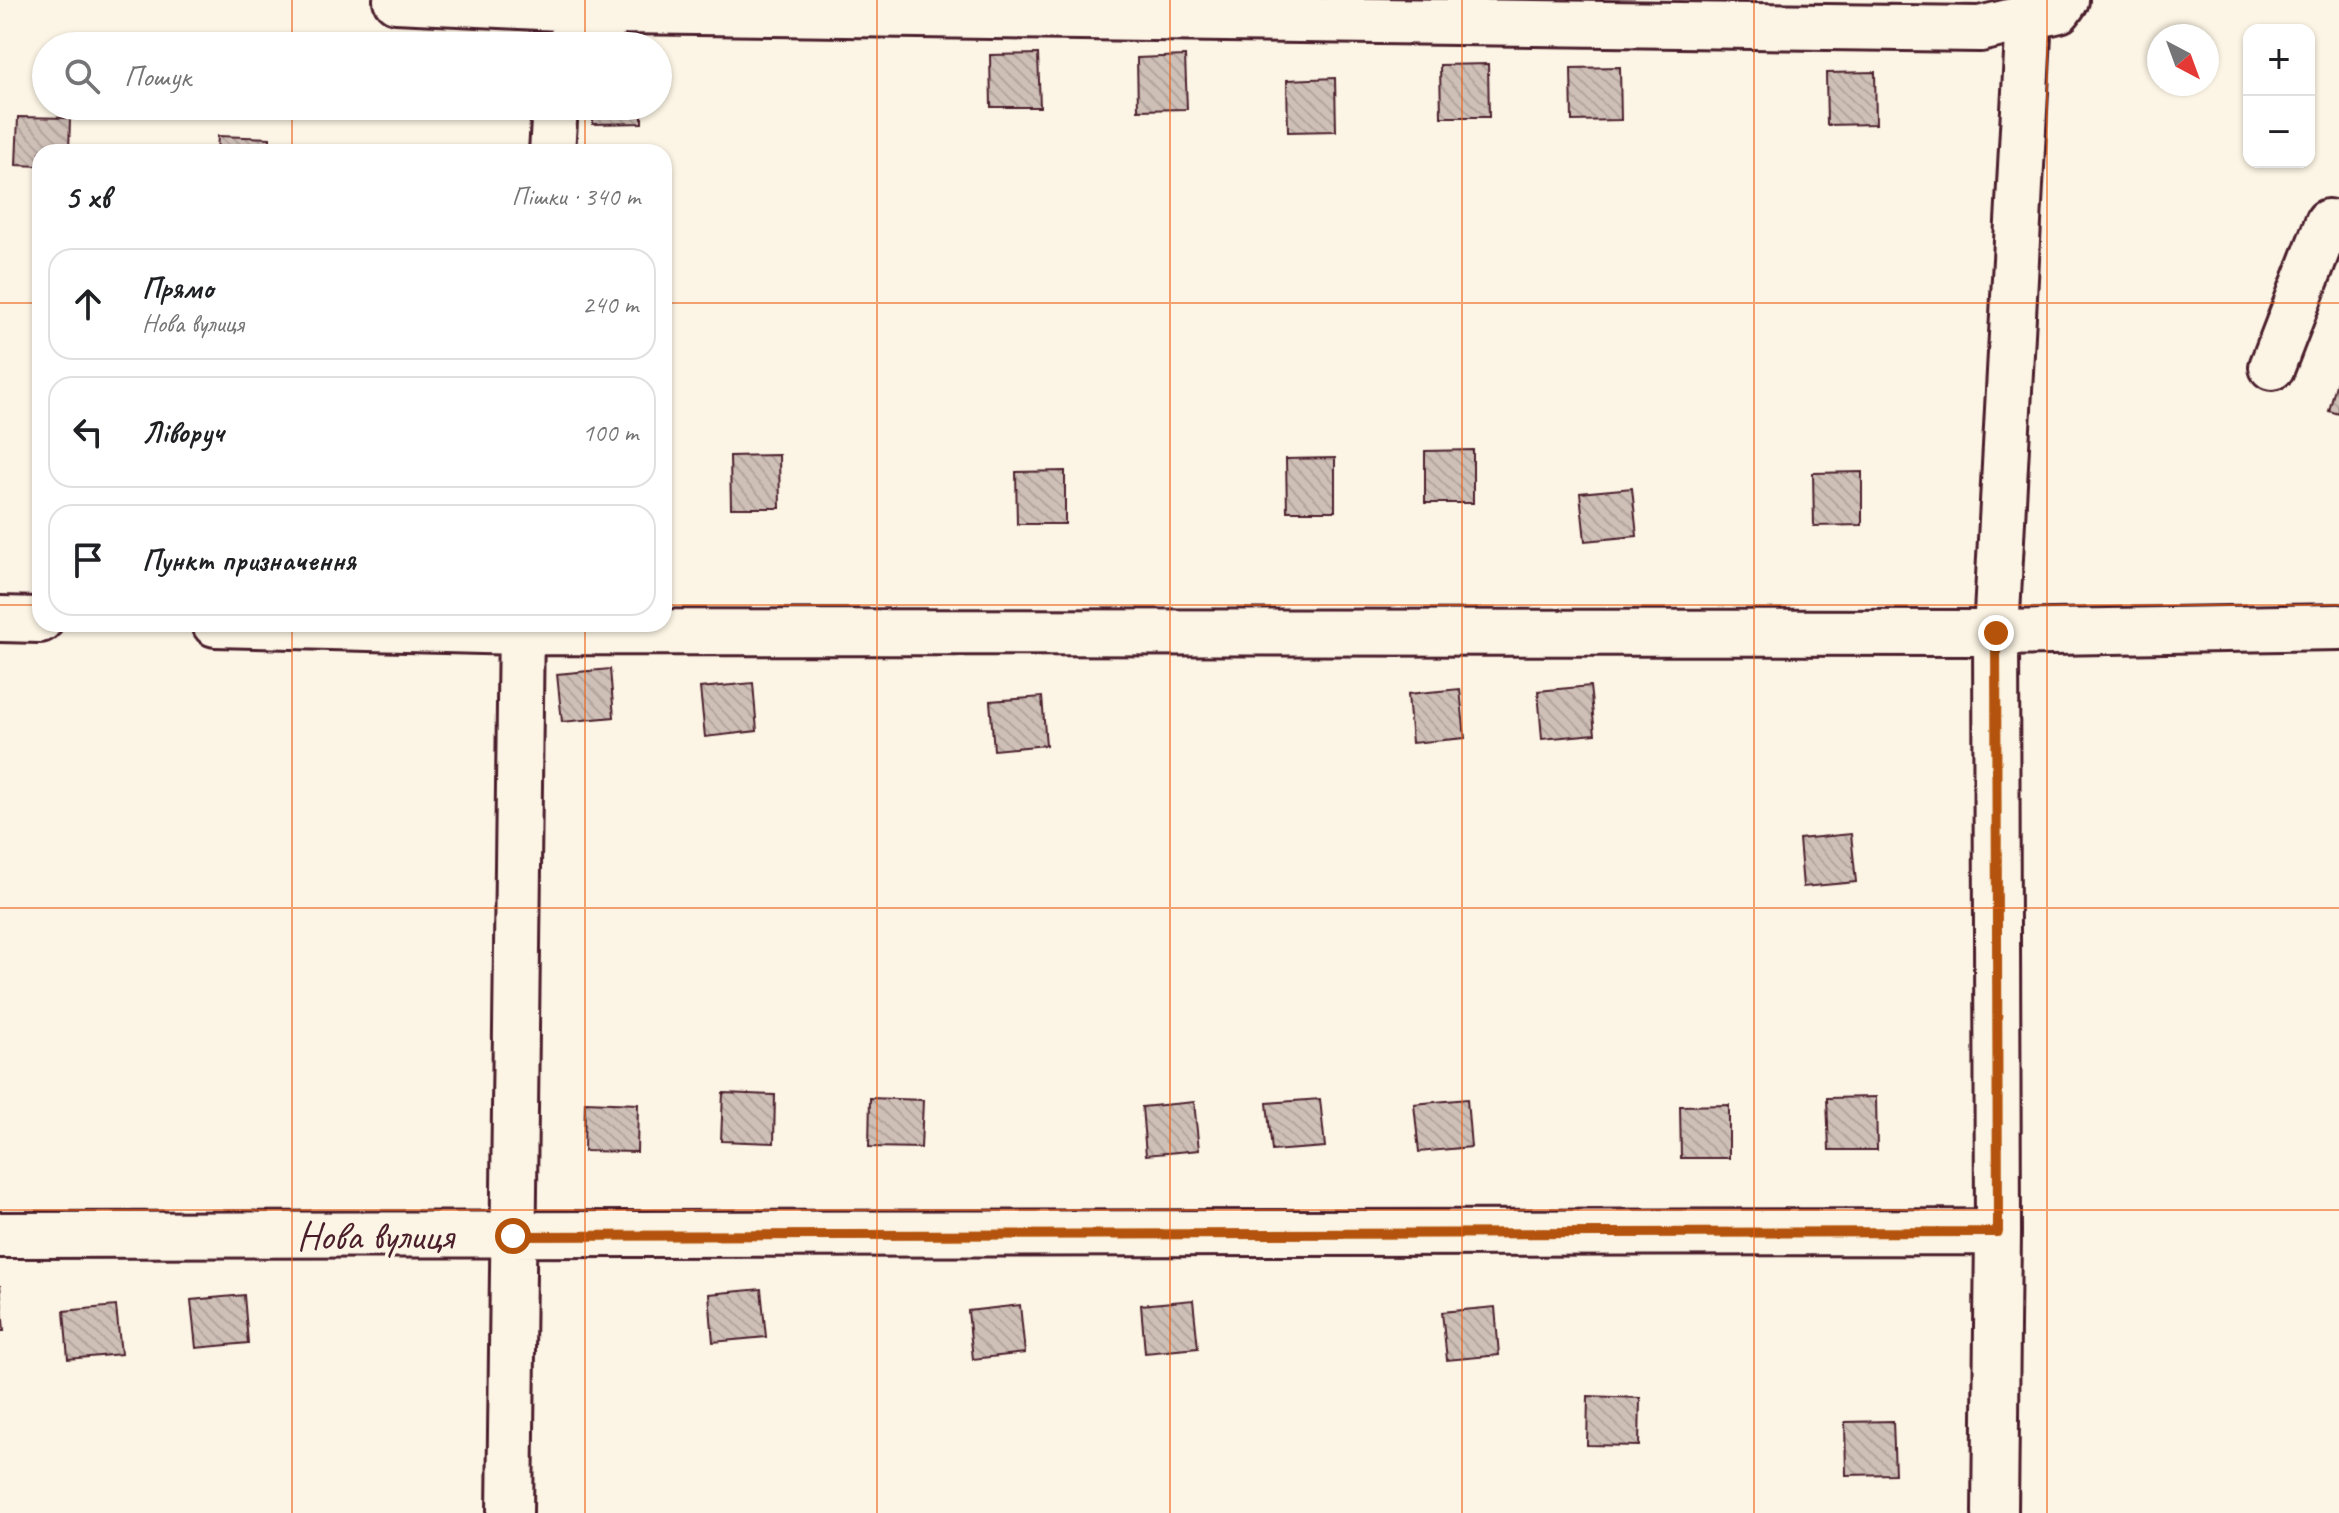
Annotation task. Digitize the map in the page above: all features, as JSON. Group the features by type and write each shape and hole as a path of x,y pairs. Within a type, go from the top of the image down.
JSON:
{"street":[{"path":"396,0 620,11 1980,29 2048,8 1996,633 1998,1232 1995,1513"},
{"path":"588,32 620,11"},
{"path":"553,144 554,120"},
{"path":"2272,367 2328,222 2339,226"},
{"path":"0,619 32,620"},
{"path":"672,629 1996,633 2339,627"},
{"path":"510,1513 521,632"},
{"name":"Нова вулиця","path":"0,1235 1998,1232"}],"building":[{"path":"1038,54 1040,107 991,107 990,55"},
{"path":"1185,56 1187,109 1138,110 1137,58"},
{"path":"1488,64 1489,117 1441,117 1440,65"},
{"path":"1620,67 1621,120 1572,121 1571,68"},
{"path":"1875,72 1876,124 1827,125 1826,73"},
{"path":"1335,78 1336,131 1288,132 1287,80"},
{"path":"18,117 70,120 69,144 32,144 32,166 16,165"},
{"path":"593,120 642,120 642,123 593,124"},
{"path":"218,136 270,138 270,144 218,144"},
{"path":"2339,373 2339,414 2329,411"},
{"path":"1473,450 1473,503 1425,503 1425,451"},
{"path":"779,455 780,508 731,508 730,456"},
{"path":"1335,458 1335,511 1287,511 1286,459"},
{"path":"1065,471 1065,524 1017,524 1016,472"},
{"path":"1862,472 1862,525 1814,526 1813,473"},
{"path":"1632,488 1637,536 1585,541 1580,493"},
{"path":"610,669 614,717 562,722 557,674"},
{"path":"753,683 757,731 705,737 700,688"},
{"path":"1590,686 1595,734 1542,739 1538,691"},
{"path":"1460,689 1465,738 1412,743 1408,694"},
{"path":"1042,697 1046,745 994,750 990,701"},
{"path":"1851,834 1856,882 1803,887 1799,839"},
{"path":"723,1093 775,1095 774,1143 721,1141"},
{"path":"1876,1097 1877,1150 1829,1150 1827,1098"},
{"path":"870,1098 923,1100 921,1148 869,1147"},
{"path":"1320,1099 1325,1147 1272,1151 1267,1103"},
{"path":"1467,1099 1471,1147 1419,1152 1414,1104"},
{"path":"585,1102 638,1104 637,1152 584,1151"},
{"path":"1194,1102 1199,1150 1146,1155 1142,1107"},
{"path":"1729,1105 1729,1158 1681,1158 1680,1106"},
{"path":"0,1285 4,1331 0,1331"},
{"path":"761,1289 766,1337 713,1342 709,1294"},
{"path":"244,1295 248,1343 196,1348 191,1300"},
{"path":"1193,1300 1198,1348 1145,1353 1141,1305"},
{"path":"1020,1305 1025,1353 973,1359 968,1311"},
{"path":"116,1306 121,1354 68,1359 64,1311"},
{"path":"1495,1307 1499,1355 1447,1360 1442,1312"},
{"path":"1588,1396 1640,1398 1639,1446 1587,1445"},
{"path":"1893,1421 1895,1474 1846,1475 1845,1422"}],"route":[{"path":"513,1236 1998,1232 1996,633"}]}
